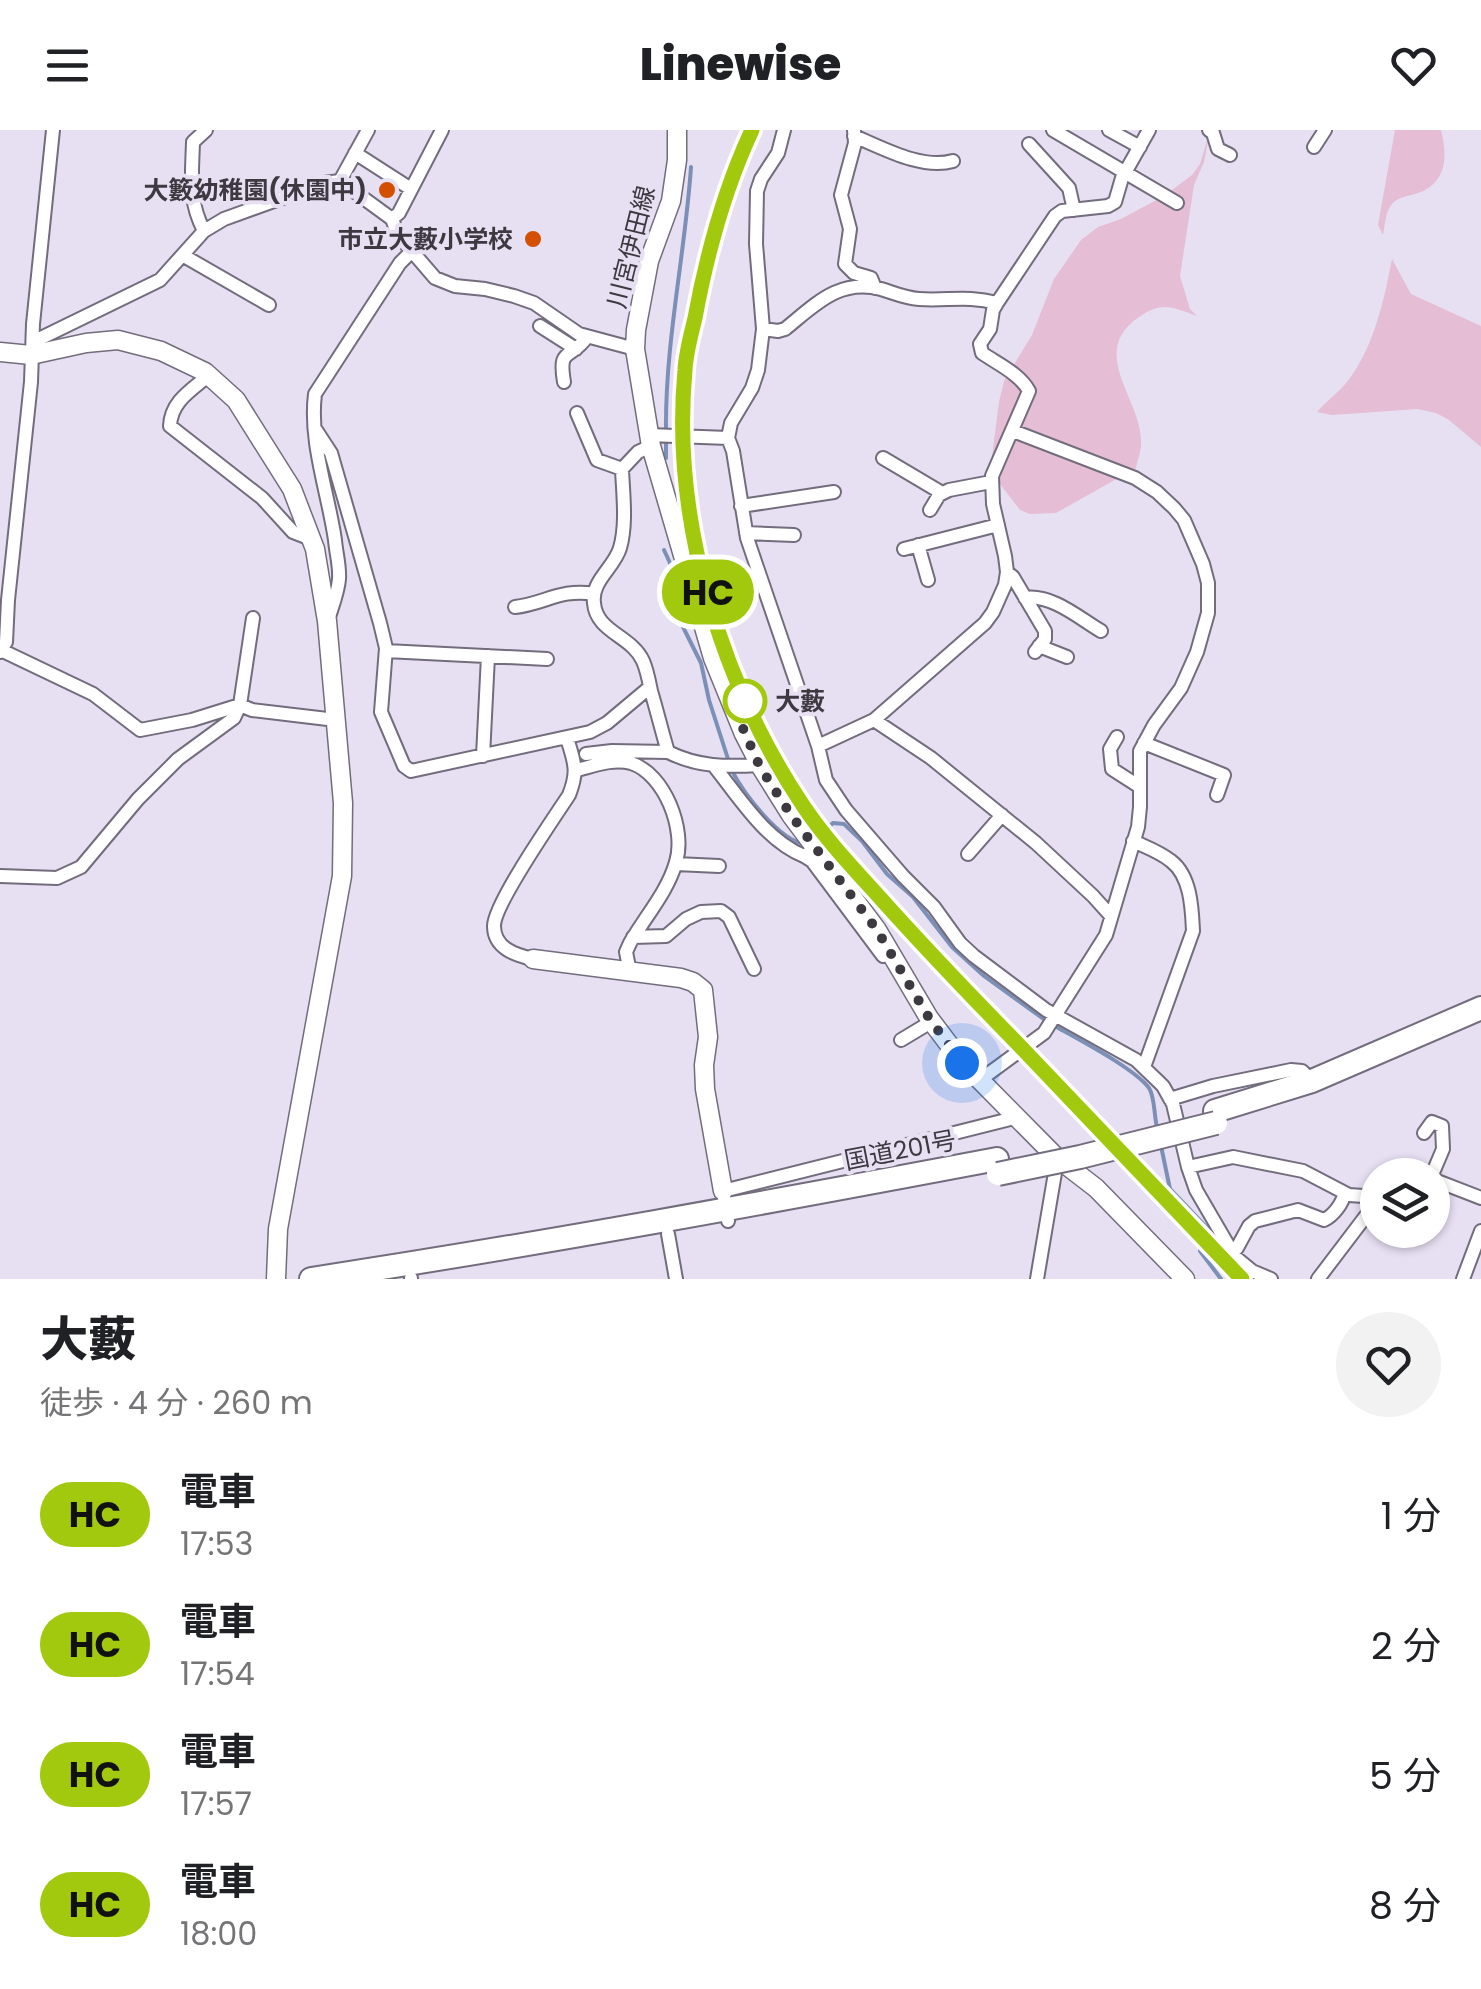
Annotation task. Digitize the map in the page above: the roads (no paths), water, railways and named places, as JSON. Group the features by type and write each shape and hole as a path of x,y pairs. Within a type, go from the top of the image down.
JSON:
{"highway":[{"name":"国道201号","path":"1216,1117 1312,1081 1481,1008"},
{"name":"国道201号","path":"311,1279 725,1208 997,1167 1216,1117 1332,1084 1481,1021"},
{"name":"国道201号","path":"402,1279 668,1234 725,1208"}],"street":[{"path":"53,130 31,382 6,558 6,642 1,651 93,694 140,730 240,705 252,710 336,720"},
{"path":"204,232 191,195 193,142 206,130"},
{"path":"340,181 368,130"},
{"path":"392,219 399,213 442,130"},
{"path":"784,130 778,152 757,192 756,244 763,329 758,370 728,438 746,533 826,780 846,810 974,956 1056,1016 1136,1060 1163,1086 1170,1098 1196,1190 1235,1257 1252,1271 1271,1279"},
{"path":"1052,130 1177,203"},
{"path":"1109,130 1140,147"},
{"path":"818,746 874,720 984,623 1000,599 1007,572 1006,556 993,504 992,476 1029,391 1019,378 982,353 980,344 990,329 997,303 1055,216 1062,211 1115,202 1124,174 1149,130"},
{"path":"1209,130 1214,132 1218,148 1230,155"},
{"path":"1314,147 1325,130"},
{"name":"川宮伊田線","path":"681,132 670,201 649,261 635,349 650,440 713,658 760,765 809,853 877,930 931,1022 962,1063 1057,1158 1096,1188 1185,1279"},
{"path":"875,288 871,278 854,273 845,264 850,229 841,196 854,143 862,134 904,158 941,164 953,160"},
{"path":"1029,144 1069,188 1074,210"},
{"path":"355,153 411,189"},
{"path":"31,355 41,338 160,280 204,232 224,219 324,183 340,181 392,219 410,252 435,278 534,303 579,334 635,349"},
{"path":"328,622 339,568 319,460 315,394 410,252"},
{"path":"184,256 269,306"},
{"path":"763,329 785,329 838,290 865,287 922,300 972,297 997,303"},
{"path":"540,326 576,349"},
{"path":"564,382 560,362 587,337"},
{"path":"0,352 31,355 118,340 162,351 208,376 236,400 292,489 312,539 328,622 343,803 342,876 278,1229 276,1279"},
{"path":"208,376 185,394 171,412 170,426 262,498 293,532 312,539"},
{"path":"577,413 597,460 622,469"},
{"path":"316,430 331,453 380,623 386,651 382,712 404,766 411,771 590,732 650,687"},
{"path":"980,1080 1044,1033 1106,935 1134,841 1140,807 1140,750 1181,688 1208,613 1208,583 1193,538 1184,520 1157,492 1135,478 1013,431"},
{"path":"668,752 643,660 596,613 595,587 620,550 622,469 650,440 728,438"},
{"path":"883,458 942,493"},
{"path":"930,510 948,490 992,482"},
{"path":"741,506 834,492"},
{"path":"928,580 911,547 998,525"},
{"path":"746,533 794,535"},
{"path":"1007,572 1045,632 1037,649 1067,658"},
{"path":"515,607 562,594 594,594"},
{"path":"1026,598 1036,596 1056,604 1101,631"},
{"path":"0,876 57,878 82,868 178,759 234,718 240,705 253,618"},
{"path":"386,651 546,659"},
{"path":"483,756 488,656"},
{"path":"874,720 931,758 1036,842 1112,916"},
{"path":"1118,737 1110,749 1112,769 1140,788"},
{"path":"567,738 577,770 569,795 496,913 496,938 507,951 533,959 682,978 702,990 708,1037 705,1089 725,1208 1018,1118"},
{"path":"1144,743 1224,775 1217,795"},
{"path":"586,754 612,750 668,752 688,762 714,766 760,765"},
{"path":"577,770 616,761 633,764 646,772 666,795 672,809 680,840 676,864 626,952 630,972"},
{"path":"714,766 781,844 809,853"},
{"path":"968,854 1002,815"},
{"path":"1134,841 1174,862 1183,874 1192,909 1193,932 1144,1067"},
{"path":"676,864 719,866"},
{"path":"633,937 666,936 686,919 701,912 721,910 730,917 754,969"},
{"path":"901,1040 931,1022"},
{"path":"1170,1098 1291,1070 1307,1074 1312,1081"},
{"path":"1424,1133 1432,1122 1442,1126 1439,1158"},
{"path":"1188,1167 1233,1157 1303,1172 1344,1194 1360,1196"},
{"path":"1038,1279 1057,1158"},
{"path":"1450,1185 1481,1198"},
{"path":"1232,1252 1255,1221 1298,1210 1324,1220 1344,1194"},
{"path":"1318,1279 1360,1222"},
{"path":"1463,1279 1481,1231"},
{"path":"668,1234 676,1279"}],"waterway":[{"path":"666,431 669,365 691,167"},
{"path":"666,440 666,458"},
{"path":"664,550 670,563 670,601 701,663 729,762"},
{"path":"732,771 773,825 804,844"},
{"path":"817,838 833,823 844,824 887,874 913,897 952,947 984,976 1045,1020"},
{"path":"1053,1025 1142,1080 1151,1092 1157,1127"},
{"path":"1161,1146 1170,1189 1210,1231 1200,1251 1221,1279"}],"railway":[{"path":"752,130 718,222 685,370 686,484 708,598 726,654 775,759 822,832 949,972 1242,1279"}],"train":[{"name":"HC","path":"752,130 721,210 704,272 685,368 684,436 694,543 745,701 802,804 848,863 930,955 1242,1279"}],"place":[{"name":"大籔幼稚園(休園中)","path":"387,190"},
{"name":"市立大藪小学校","path":"533,239"},
{"name":"大藪","path":"745,701"}]}
